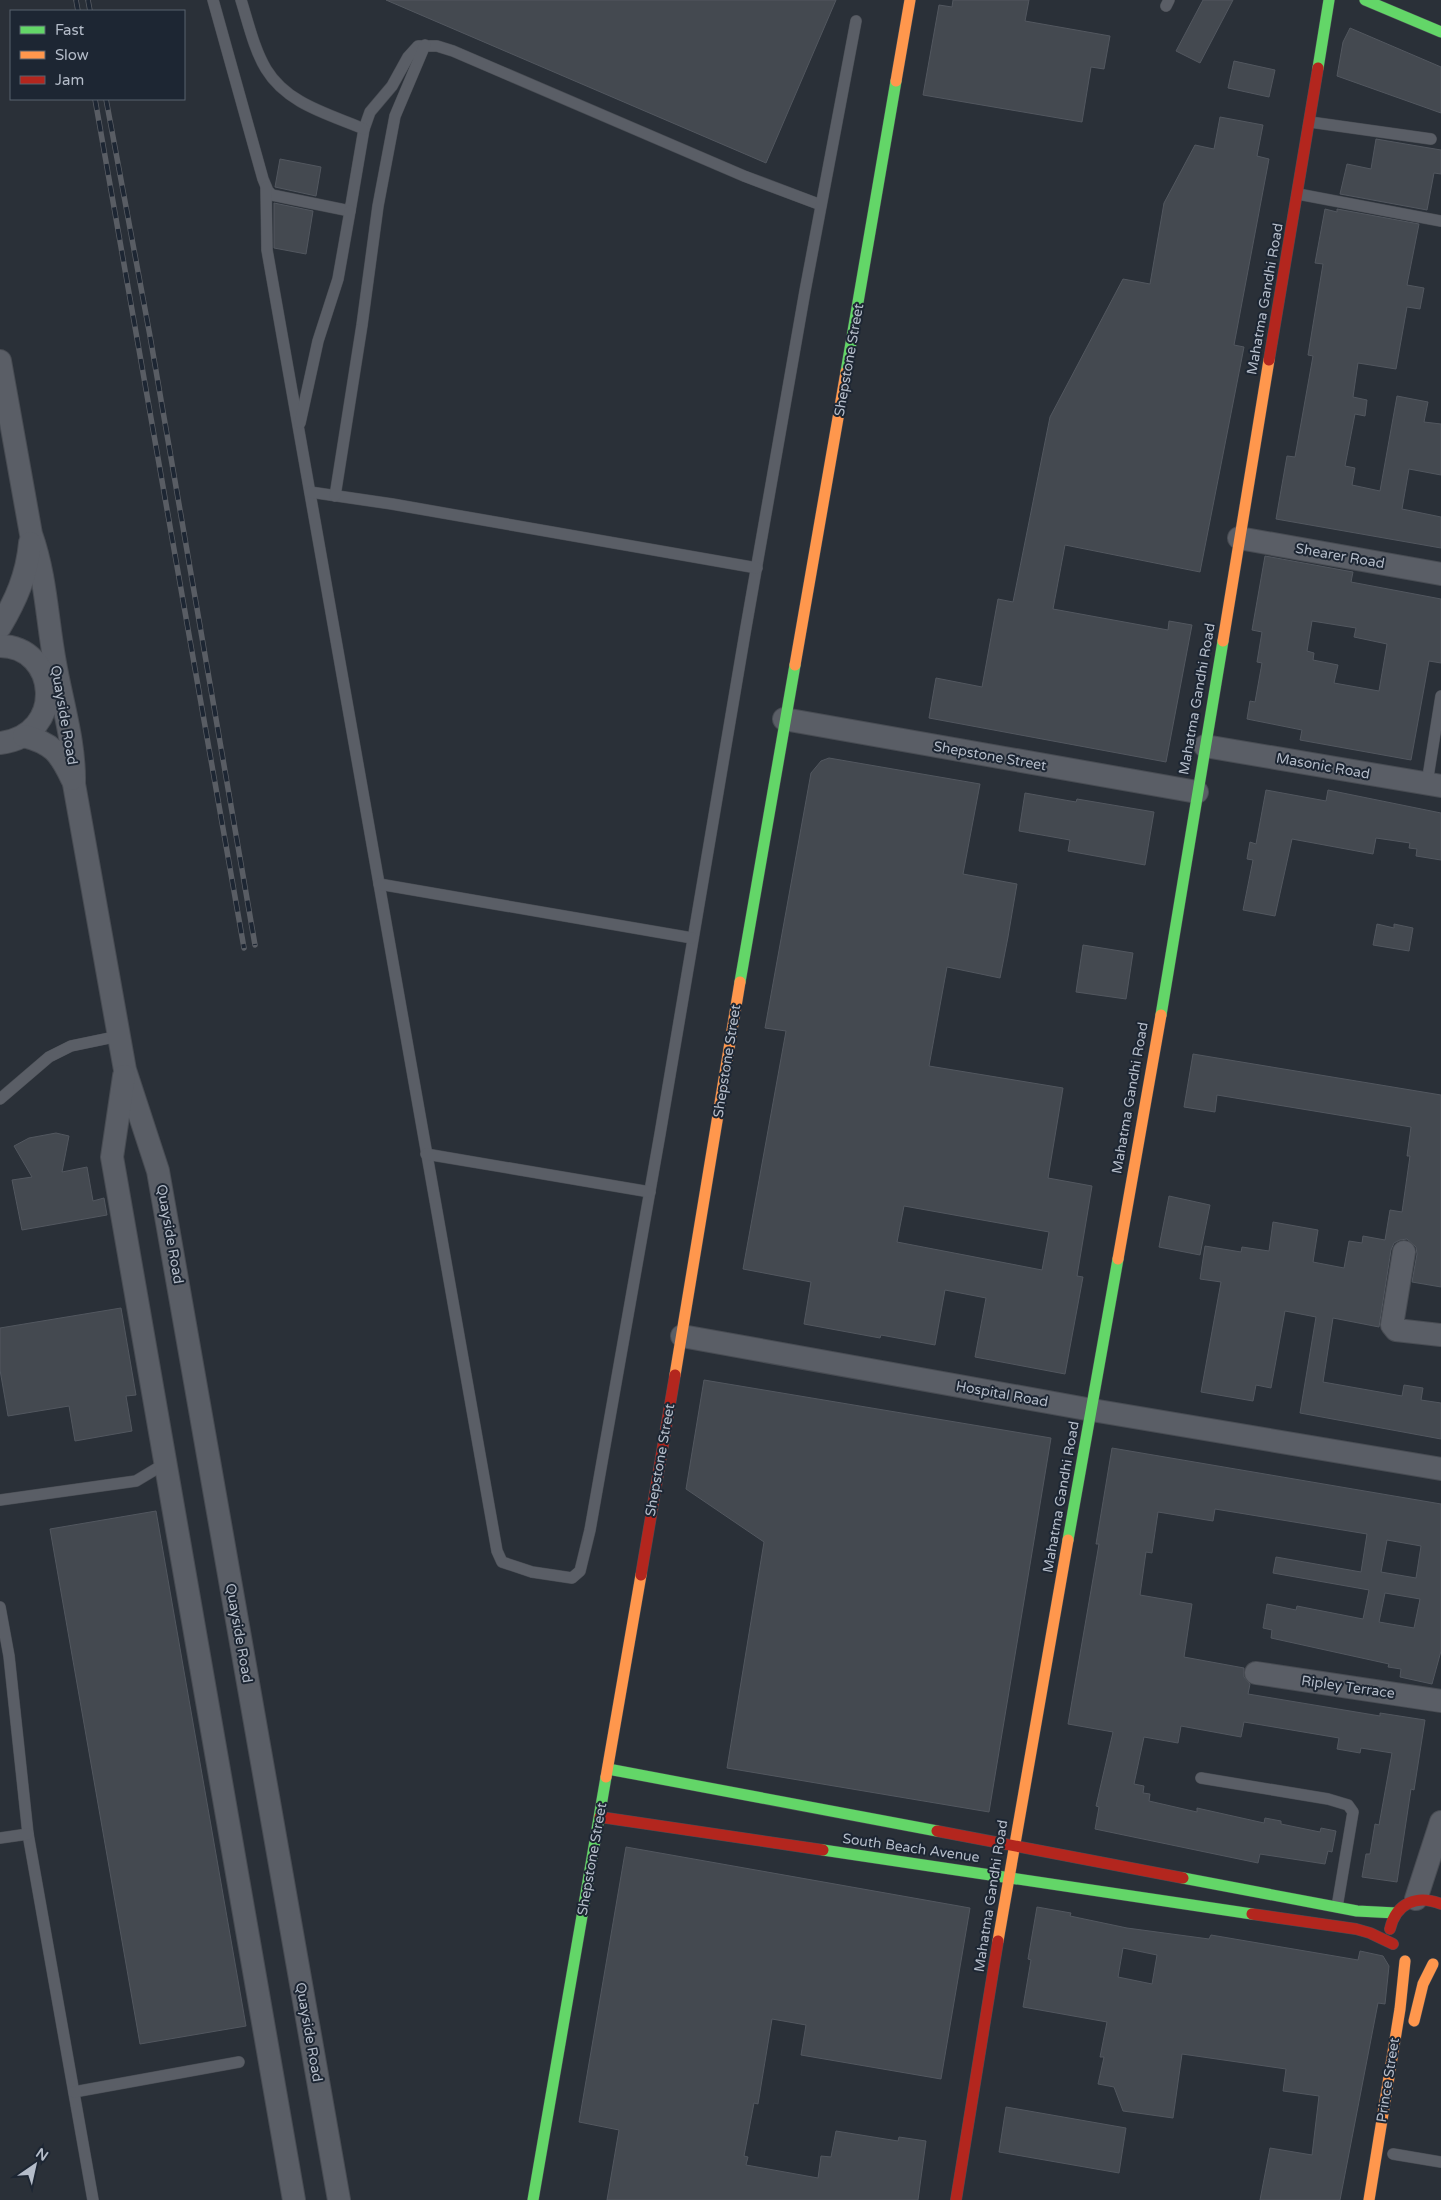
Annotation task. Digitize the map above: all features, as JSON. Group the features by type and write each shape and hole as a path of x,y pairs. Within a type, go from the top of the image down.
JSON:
{"main road":[{"name":"Shepstone Street","path":"534,2200 682,1336 784,719 809,588 910,0"},
{"name":"Mahatma Gandhi Road","path":"956,2200 1014,1845 1154,1056 1329,0"},
{"path":"1365,0 1441,32"},
{"name":"South Beach Avenue","path":"608,1769 873,1824 1014,1845 1338,1907 1368,1912 1396,1912"},
{"name":"South Beach Avenue","path":"600,1817 736,1833 868,1852 1009,1878 1363,1931 1393,1944"},
{"path":"1437,1961 1424,1965 1405,1961 1393,1944 1390,1936 1390,1924 1396,1912 1404,1904 1416,1899 1428,1899 1441,1904"},
{"name":"Prince Street","path":"1369,2200 1400,2009 1405,1961"},
{"name":"Prince Street","path":"1413,2031 1422,1984 1437,1961"}],"street":[{"name":"Quayside Road","path":"0,361 31,534 39,558 54,661 74,762 74,784 125,1070 158,1171 339,2200"},
{"path":"0,627 24,580 28,565 31,534"},
{"name":"Shearer Road","path":"1239,538 1441,574"},
{"path":"0,646 20,651 33,660 42,673 47,692 66,719"},
{"path":"0,743 24,736 36,726 44,713 54,661"},
{"name":"Shepstone Street","path":"784,719 1197,792"},
{"path":"24,736 45,743 55,750 64,760 74,784"},
{"name":"Masonic Road","path":"1205,746 1434,785"},
{"name":"Quayside Road","path":"125,1070 112,1157 294,2200"},
{"path":"1404,1252 1392,1325 1396,1330 1441,1335"},
{"name":"Hospital Road","path":"682,1336 1092,1410 1441,1469"},
{"name":"Ripley Terrace","path":"1256,1673 1441,1700"},
{"path":"1416,1899 1441,1822"}],"lane":[{"path":"214,0 266,187 267,250 497,1551 502,1562 513,1568 572,1578 580,1571 586,1547 650,1192 692,938 821,205 856,21"},
{"path":"241,0 260,56 275,82 286,93 301,102 364,129"},
{"path":"335,496 362,325 378,206 395,116 425,45"},
{"path":"298,429 318,341 338,279 364,129 370,112 392,86 408,56 418,46 425,45 453,51 744,176 821,205"},
{"path":"1310,122 1431,140"},
{"path":"266,187 272,195 350,211"},
{"path":"1298,194 1441,221"},
{"path":"310,492 757,568"},
{"path":"1434,785 1441,696"},
{"path":"379,884 692,938"},
{"path":"0,1099 49,1056 71,1046 119,1036"},
{"path":"426,1154 650,1192"},
{"path":"0,1500 136,1480 166,1463"},
{"path":"0,1606 9,1656 28,1834 93,2200"},
{"path":"1201,1778 1328,1799 1348,1805 1353,1812 1338,1907"},
{"path":"0,1838 28,1834"},
{"path":"74,2092 239,2062"},
{"path":"1393,2154 1441,2162"}],"building":[{"path":"386,0 836,0 766,163"},
{"path":"953,0 1029,0 1025,21 1110,36 1104,69 1091,67 1082,122 923,95 939,5 952,7"},
{"path":"1203,0 1233,0 1200,63 1176,51"},
{"path":"1350,28 1441,67 1441,113 1337,76 1343,42"},
{"path":"1234,61 1275,70 1269,97 1228,88"},
{"path":"1220,117 1263,125 1257,156 1269,159 1234,345 1244,347 1200,572 1065,545 1053,609 1168,630 1169,621 1192,625 1166,762 929,718 936,678 982,687 998,599 1013,602 1050,417 1123,279 1150,284 1164,203 1195,145 1214,149"},
{"path":"1376,139 1441,150 1441,174 1434,173 1427,210 1340,194 1347,164 1371,169"},
{"path":"280,159 321,167 316,196 275,187"},
{"path":"274,203 313,211 306,254 274,248"},
{"path":"1325,209 1337,212 1337,209 1419,224 1407,285 1424,288 1420,309 1407,307 1396,369 1358,363 1353,397 1367,400 1365,416 1355,414 1345,466 1355,468 1352,485 1380,491 1397,396 1428,402 1424,422 1441,424 1441,475 1409,469 1402,509 1441,517 1441,548 1276,519 1287,456 1295,457 1313,356 1308,355 1323,264 1315,263"},
{"path":"1265,556 1353,572 1351,582 1441,599 1441,663 1429,661 1411,760 1300,740 1302,730 1247,719 1250,701 1255,702 1262,663 1257,662 1262,632 1252,630","holes":["1312,621 1356,628 1354,637 1387,644 1379,691 1334,683 1338,665 1313,660 1314,653 1307,651"]},
{"path":"829,758 980,784 963,874 1017,884 1008,937 1000,978 947,967 929,1066 1063,1088 1048,1178 1092,1186 1077,1276 1083,1277 1065,1374 975,1357 986,1298 945,1290 935,1345 881,1335 880,1338 804,1324 811,1282 743,1269 786,1031 765,1028 811,773 821,761","holes":["904,1206 1049,1232 1042,1270 897,1242"]},
{"path":"1266,790 1326,801 1328,790 1441,813 1441,860 1416,856 1417,849 1409,848 1410,843 1376,838 1373,854 1292,839 1275,916 1243,910 1253,860 1247,859 1250,842 1256,844"},
{"path":"1025,793 1076,802 1077,799 1154,812 1145,865 1068,851 1070,840 1019,831"},
{"path":"1377,924 1394,928 1394,924 1413,928 1409,951 1373,945"},
{"path":"1083,945 1133,953 1126,999 1076,992"},
{"path":"1193,1054 1441,1095 1441,1287 1412,1282 1417,1254 1416,1247 1407,1239 1394,1243 1391,1250 1379,1327 1333,1318 1323,1382 1402,1396 1404,1385 1423,1388 1421,1400 1441,1403 1441,1439 1300,1413 1316,1317 1285,1311 1271,1388 1256,1385 1253,1401 1201,1392 1221,1282 1200,1279 1205,1246 1241,1252 1242,1247 1269,1251 1273,1222 1318,1230 1313,1262 1344,1268 1349,1241 1362,1243 1363,1236 1385,1240 1390,1210 1402,1212 1410,1156 1407,1156 1411,1127 1217,1095 1215,1112 1184,1107"},
{"path":"56,1133 69,1136 62,1172 87,1167 93,1201 104,1198 107,1215 22,1230 12,1180 32,1177 14,1146 29,1138"},
{"path":"1169,1196 1210,1205 1200,1255 1159,1247"},
{"path":"121,1308 136,1395 126,1396 132,1431 75,1441 69,1406 8,1416 0,1370 0,1328"},
{"path":"704,1380 1051,1438 989,1812 727,1768 764,1542 686,1489"},
{"path":"1112,1448 1441,1504 1441,1651 1432,1684 1400,1677 1401,1669 1388,1667 1389,1664 1271,1638 1272,1630 1263,1628 1267,1604 1296,1610 1297,1606 1363,1619 1369,1590 1273,1573 1276,1557 1361,1572 1367,1534 1215,1509 1213,1521 1158,1512 1152,1553 1146,1552 1140,1595 1192,1604 1184,1657 1244,1668 1244,1677 1250,1684 1248,1694 1380,1716 1380,1713 1425,1720 1414,1790 1411,1789 1397,1882 1362,1877 1366,1854 1370,1854 1375,1824 1379,1825 1392,1753 1361,1748 1360,1753 1337,1749 1339,1738 1244,1722 1241,1737 1181,1726 1178,1743 1144,1737 1134,1784 1144,1786 1143,1793 1150,1794 1149,1801 1197,1812 1197,1808 1264,1823 1265,1818 1281,1821 1281,1824 1320,1832 1321,1828 1336,1831 1332,1852 1328,1851 1325,1864 1260,1854 1258,1863 1095,1829 1099,1807 1096,1806 1113,1732 1068,1724 1099,1544 1096,1544","holes":["1387,1540 1421,1546 1416,1578 1381,1572","1385,1593 1420,1599 1414,1628 1379,1622"]},
{"path":"156,1511 246,2026 140,2044 50,1529"},
{"path":"626,1847 970,1908 941,2079 801,2055 806,2025 772,2019 758,2104 754,2103 744,2156 748,2157 746,2165 818,2178 821,2156 831,2157 836,2131 898,2141 899,2137 926,2141 918,2200 607,2200 619,2130 579,2122"},
{"path":"1037,1907 1071,1913 1070,1916 1127,1928 1209,1939 1211,1935 1358,1960 1360,1951 1383,1956 1389,1966 1385,2004 1378,2003 1340,2200 1260,2200 1270,2148 1312,2155 1319,2096 1283,2091 1286,2069 1182,2054 1173,2118 1123,2111 1114,2087 1098,2084 1104,2057 1100,2057 1107,2022 1023,2007 1031,1960 1028,1959","holes":["1123,1948 1157,1955 1152,1984 1118,1977"]},
{"path":"1006,2107 1126,2128 1119,2173 999,2152"}],"railway":[{"path":"76,0 78,10"},
{"path":"88,0 90,10"},
{"path":"95,100 244,948"},
{"path":"106,100 150,336 255,945"}],"traffic: fast":[{"path":"1318,68 1329,0"},
{"path":"1365,0 1441,32"},
{"path":"846,372 896,81"},
{"path":"1161,1015 1223,641"},
{"path":"740,982 795,665"},
{"path":"1068,1540 1118,1259"},
{"path":"608,1769 937,1831"},
{"path":"533,2200 606,1777"},
{"path":"823,1850 1252,1914"},
{"path":"1183,1878 1357,1911 1396,1913"}],"traffic: slow":[{"path":"896,81 910,0"},
{"path":"1223,641 1269,360"},
{"path":"795,665 846,372"},
{"path":"675,1375 740,982"},
{"path":"1118,1259 1161,1015"},
{"path":"998,1941 1068,1540"},
{"path":"606,1777 641,1575"},
{"path":"1369,2200 1400,2009 1405,1961"},
{"path":"1414,2021 1423,1984 1433,1964"}],"traffic: jam":[{"path":"1269,360 1318,68"},
{"path":"641,1575 675,1375"},
{"path":"600,1817 823,1850"},
{"path":"937,1831 1183,1878"},
{"path":"1390,1929 1397,1913 1409,1903 1424,1900 1441,1904"},
{"path":"1252,1914 1356,1929 1370,1933 1393,1944"},
{"path":"956,2200 998,1941"}]}
